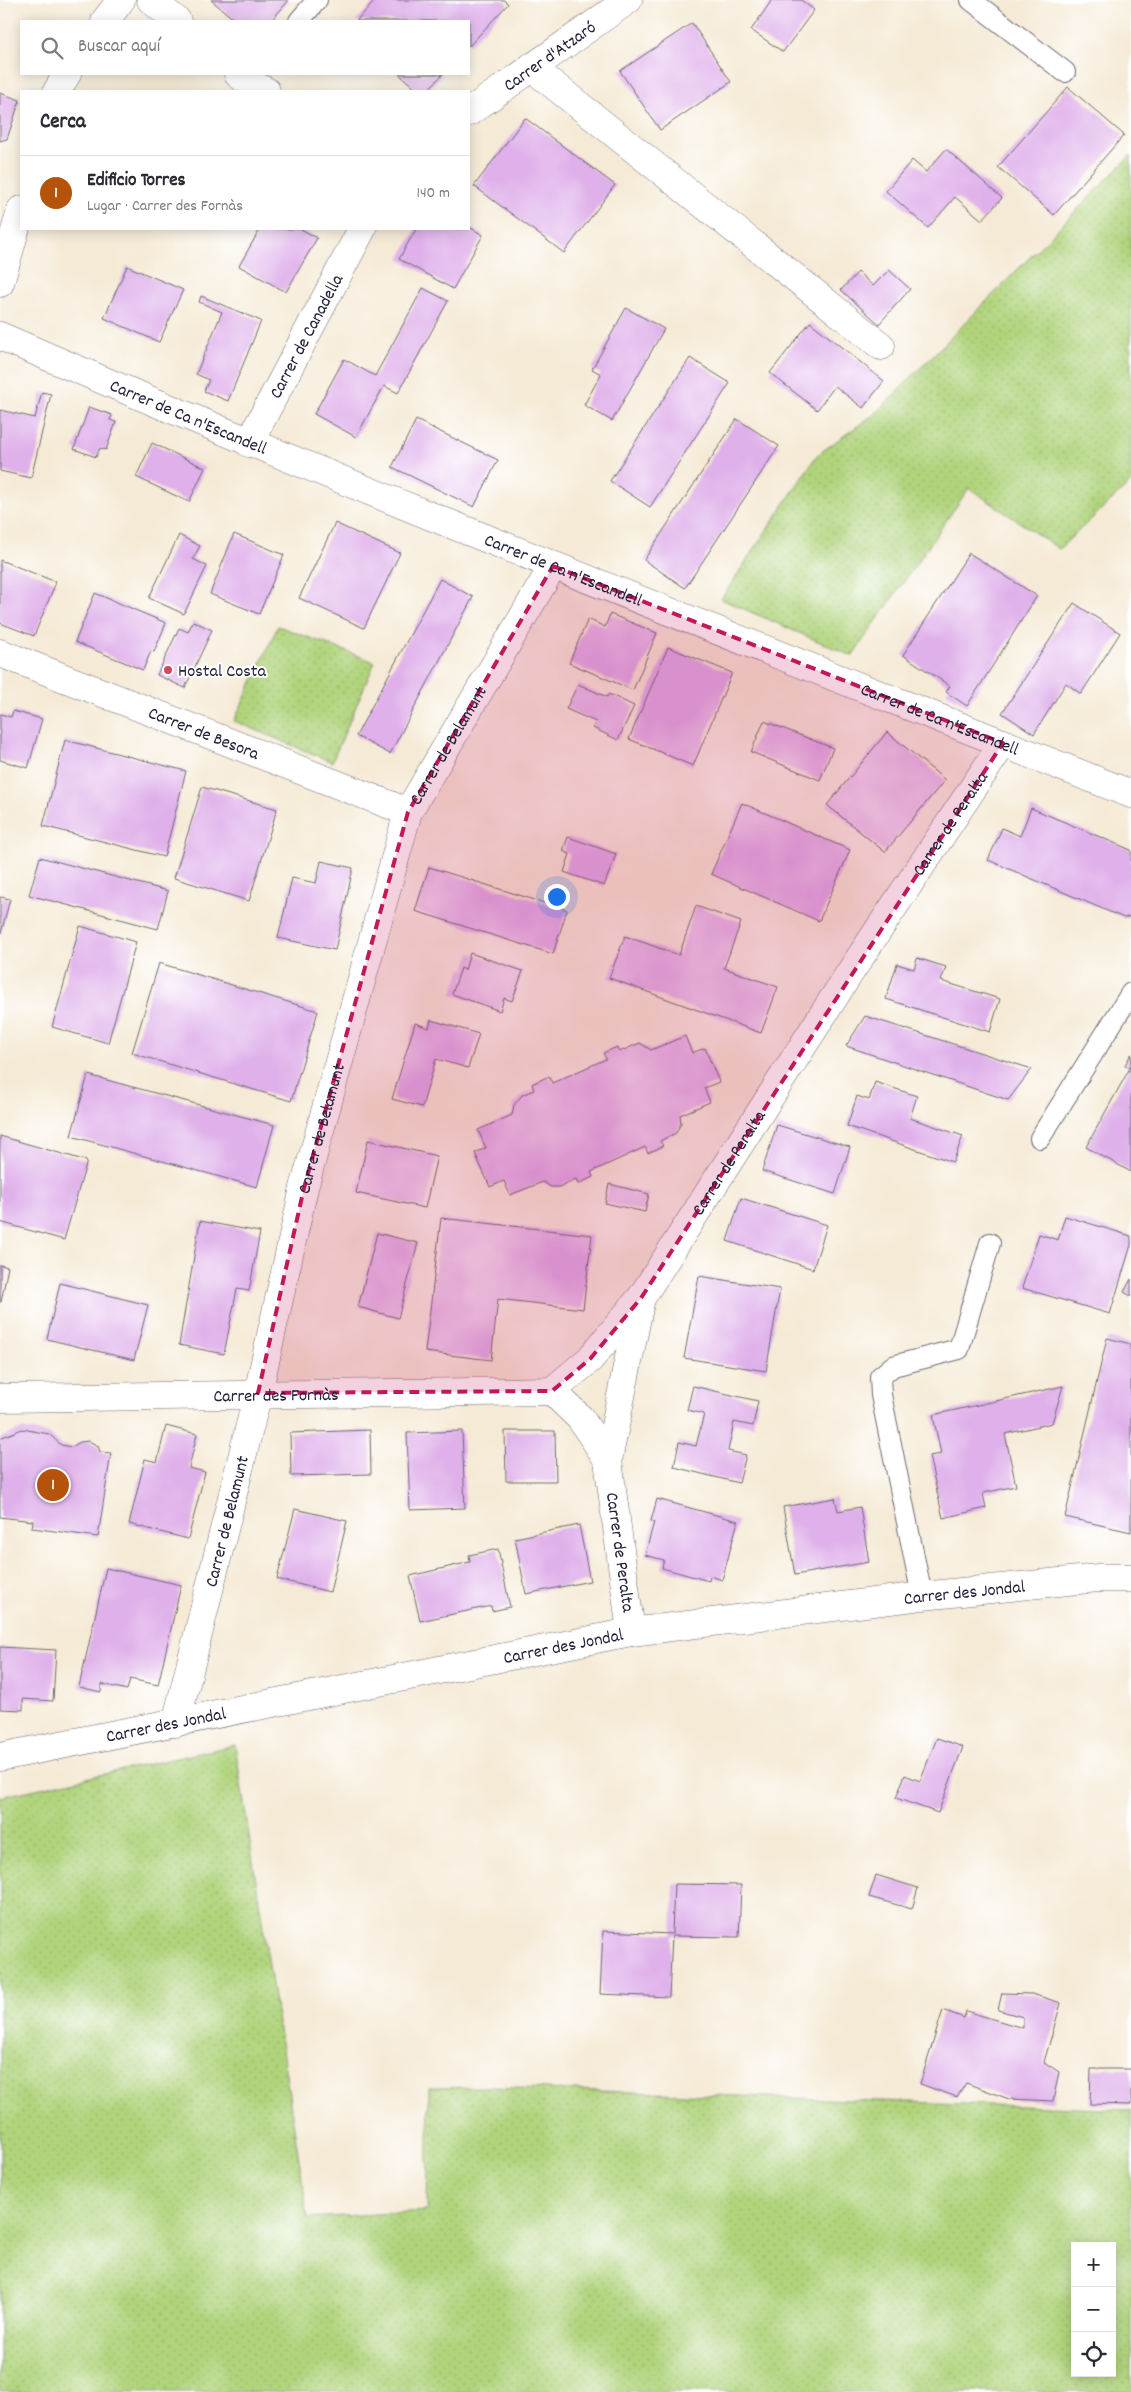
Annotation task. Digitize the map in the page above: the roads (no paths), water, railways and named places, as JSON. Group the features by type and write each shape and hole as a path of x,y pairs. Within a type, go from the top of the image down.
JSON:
{"street":[{"path":"106,20 121,0"},
{"path":"151,0 176,20"},
{"name":"Carrer d'Atzaró","path":"470,111 612,4"},
{"path":"531,67 881,346"},
{"path":"58,90 66,75"},
{"path":"0,283 20,213"},
{"name":"Carrer de Canadella","path":"249,443 361,230"},
{"name":"Carrer de Ca n'Escandell","path":"0,336 249,443 553,566 1131,794"},
{"name":"Carrer de Belamunt","path":"176,1723 258,1393 304,1188 408,812 553,566"},
{"name":"Carrer de Besora","path":"0,653 408,812"},
{"name":"Carrer de Peralta","path":"631,1632 608,1460 641,1298 848,974 1003,743"},
{"path":"608,1460 580,1418 552,1391 590,1359 641,1298"},
{"name":"Carrer des Fornàs","path":"0,1398 258,1393 552,1391"},
{"name":"Carrer des Jondal","path":"0,1757 631,1632 922,1596 1098,1578 1131,1578"}],"lane":[{"path":"301,20 317,0"},
{"path":"971,0 1065,72"},
{"path":"1040,1138 1131,993"},
{"path":"922,1596 881,1395 880,1377 893,1366 959,1349 990,1243"}],"place":[{"name":"Hostal Costa","path":"168,670"},
{"name":"Edificio Torres","path":"53,1485"}]}
